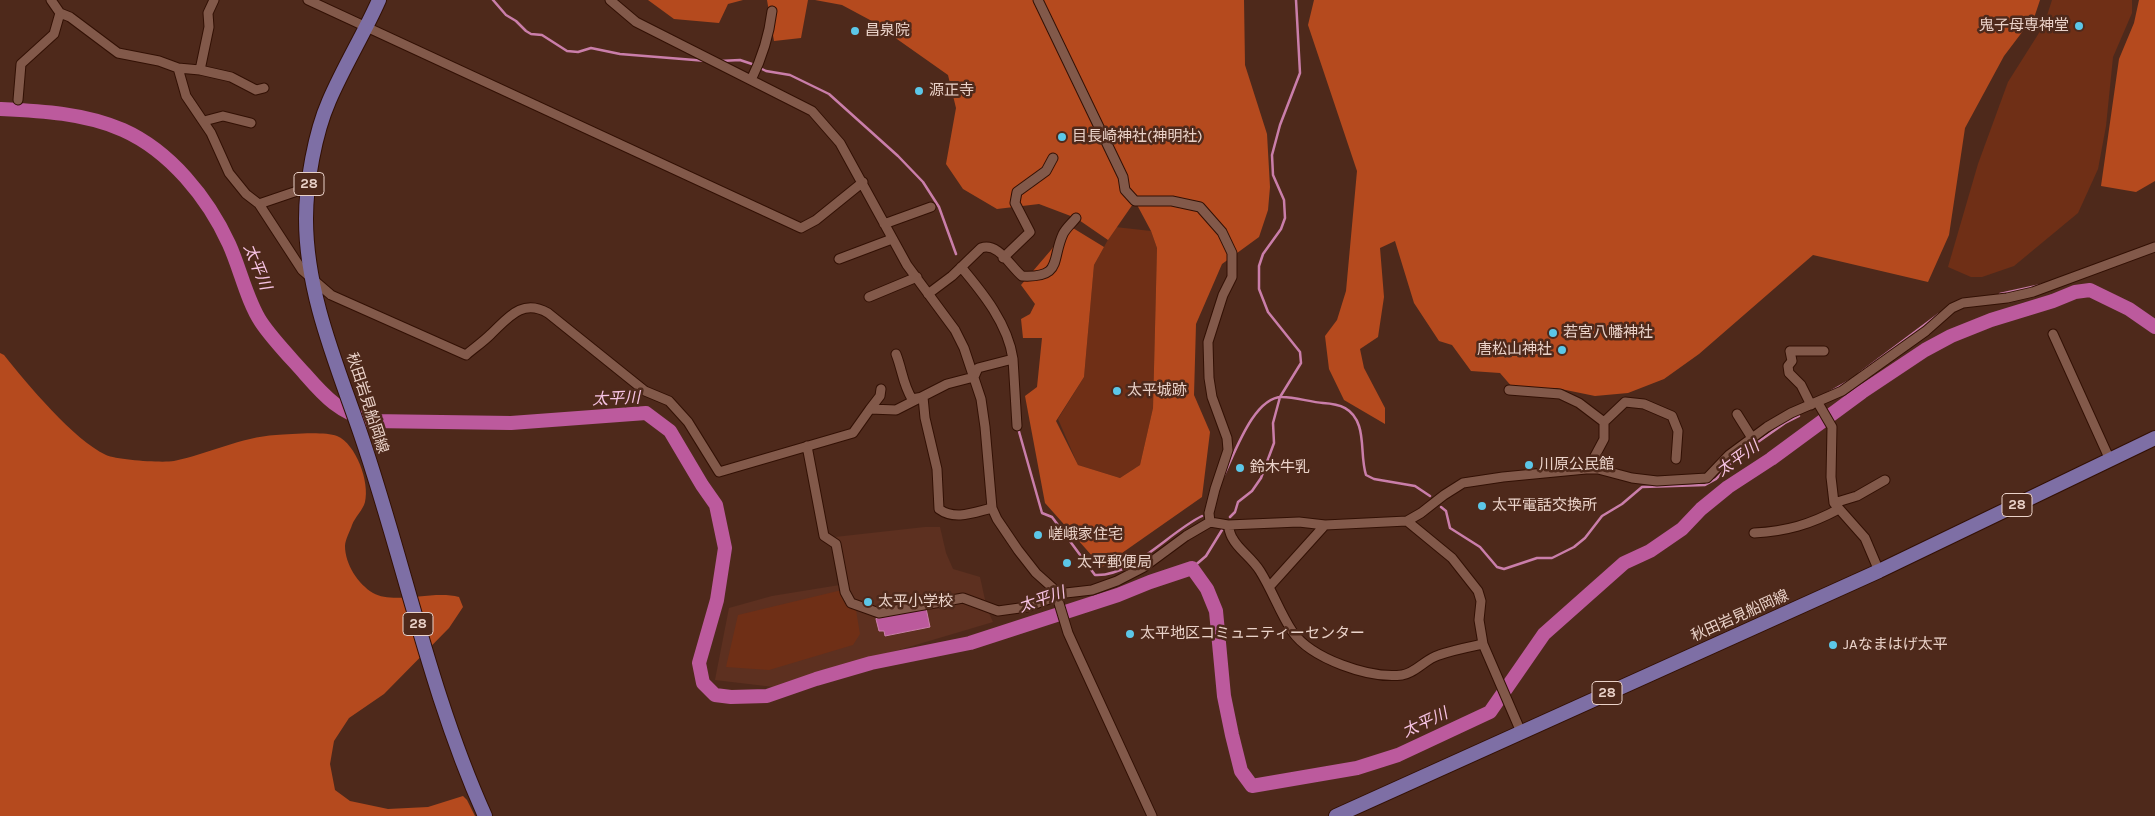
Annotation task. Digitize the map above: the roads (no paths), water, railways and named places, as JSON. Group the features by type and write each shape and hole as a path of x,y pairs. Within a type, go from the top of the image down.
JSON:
{"main road":[{"name":"秋田岩見船岡線","path":"379,0 329,102 314,152 306,218 311,277 433,672 466,771 485,816"},
{"name":"秋田岩見船岡線","path":"1336,816 1878,571 2155,438"}],"street":[{"path":"51,0 60,13 70,17 118,54 159,61 178,68 200,70 231,77 256,90 264,88"},
{"path":"200,70 209,27 208,13 214,0"},
{"path":"308,0 801,228 816,220 862,182"},
{"path":"610,0 636,22 721,65 753,76 812,111 840,143 892,239 916,277 955,330 964,348 980,399 985,427 992,508 997,519 1018,550 1036,573 1058,596 1068,630 1152,816"},
{"path":"1038,0 1123,177 1125,190 1135,201 1172,201 1200,207 1222,232 1232,253 1232,277 1223,295 1208,342 1209,378 1212,397 1227,438 1228,450 1209,512 1210,522"},
{"path":"753,76 760,62 769,34 772,11"},
{"path":"18,100 21,64 54,34 60,13"},
{"path":"178,68 186,96 204,121 236,184 259,204 302,270 331,295 466,355 508,317 520,310 539,308 548,313 645,391 669,401 688,422 720,472 853,433 880,396 881,389"},
{"path":"204,121 223,116 251,123"},
{"path":"1003,258 1030,232 1015,203 1017,192 1046,171 1053,158"},
{"path":"259,204 309,187"},
{"path":"884,224 931,207"},
{"path":"928,294 981,248 986,246 996,248 1003,258 1022,276 1041,275 1048,272 1053,268 1063,234 1076,218"},
{"path":"839,259 892,239"},
{"path":"807,446 824,536 836,544 845,592 851,603 879,613 963,598 998,611 1028,606 1058,596 1092,590 1117,581 1144,567 1186,536 1210,522 1228,524 1299,522 1324,525 1407,521 1463,484 1521,475 1588,469 1657,481 1707,478 1729,455 1752,438 1791,413 1817,406 1842,391 1926,330 1952,308 1963,303 2007,298 2033,292 2155,247"},
{"path":"961,267 976,284 992,308 1008,338 1013,359 1017,426"},
{"path":"869,297 916,277"},
{"path":"2053,334 2110,460"},
{"path":"1824,351 1790,351 1792,361 1788,366 1789,373 1801,385 1832,427 1831,477 1836,506 1865,538 1878,571"},
{"path":"896,354 903,374 903,383 912,399 923,397"},
{"path":"974,378 978,368 1013,359"},
{"path":"870,409 896,410 947,384 974,378"},
{"path":"1509,390 1560,394 1579,403 1604,422"},
{"path":"923,397 925,418 937,468 939,510 954,516 992,508"},
{"path":"1588,469 1604,439 1604,422 1625,402 1644,404 1672,416 1678,432 1676,459"},
{"path":"1737,414 1752,438"},
{"path":"1754,533 1780,532 1802,526 1886,480"},
{"path":"1407,521 1452,558 1478,591 1480,601 1478,620 1483,644 1521,732"},
{"path":"1228,524 1233,540 1253,559 1270,586 1292,631 1304,644 1319,655 1367,672 1402,675 1412,672 1425,661 1438,655 1483,644"},
{"path":"1270,586 1324,525"}],"waterway":[{"path":"493,0 506,15 516,21 526,31 531,34 542,35 567,51 578,52 591,48 620,54 707,61"},
{"path":"1230,517 1235,512 1238,502 1252,491 1261,478 1274,443 1273,423 1280,397 1301,363 1300,352 1268,312 1259,289 1259,266 1263,254 1281,229 1285,218 1284,200 1273,175 1272,155 1280,125 1300,73 1296,0"},
{"path":"720,61 740,60 766,71 790,75 829,94 898,156 923,182 939,207 956,254"},
{"name":"太平川","path":"0,109 78,116 108,124 140,139 172,163 199,193 220,227 233,253 256,314 266,329 319,390 350,414 371,421 511,423 646,413 670,431 716,505 725,548 717,600 699,663 703,683 715,695 731,697 767,696 871,663 970,643 1118,595 1192,568 1207,589 1216,611 1224,696 1232,735 1241,771 1252,786 1357,768 1398,755 1490,712 1544,634 1624,563 1650,551 1682,529 1701,509 1728,487 1771,459 1862,392 1925,350 1951,336 1991,320 2053,301 2075,292 2090,290 2129,309 2155,327"},
{"path":"2000,294 2041,285"},
{"path":"1860,373 1939,314"},
{"path":"1828,393 1849,381"},
{"path":"1223,477 1253,417 1272,400 1287,397 1335,404 1345,408 1353,415 1361,432 1366,475 1374,479 1415,486 1430,496"},
{"path":"1441,507 1446,511 1450,528 1480,547 1497,567 1504,569 1537,558 1552,558 1574,547 1585,538 1602,516 1622,504 1642,487 1705,485 1716,479 1738,456 1785,423 1799,416"},
{"path":"1018,428 1042,513 1052,517 1095,575 1109,574 1123,569 1202,516"},
{"path":"1192,568 1206,556 1222,530"}],"place":[{"name":"鬼子母専神堂","path":"2079,26"},
{"name":"昌泉院","path":"855,31"},
{"name":"源正寺","path":"919,91"},
{"name":"目長崎神社(神明社)","path":"1062,137"},
{"name":"若宮八幡神社","path":"1553,333"},
{"name":"唐松山神社","path":"1562,350"},
{"name":"太平城跡","path":"1117,391"},
{"name":"川原公民館","path":"1529,465"},
{"name":"鈴木牛乳","path":"1240,468"},
{"name":"太平電話交換所","path":"1482,506"},
{"name":"嵯峨家住宅","path":"1038,535"},
{"name":"太平郵便局","path":"1067,563"},
{"name":"太平小学校","path":"868,602"},
{"name":"太平地区コミュニティーセンター","path":"1130,634"},
{"name":"JAなまはげ太平","path":"1833,645"}]}
